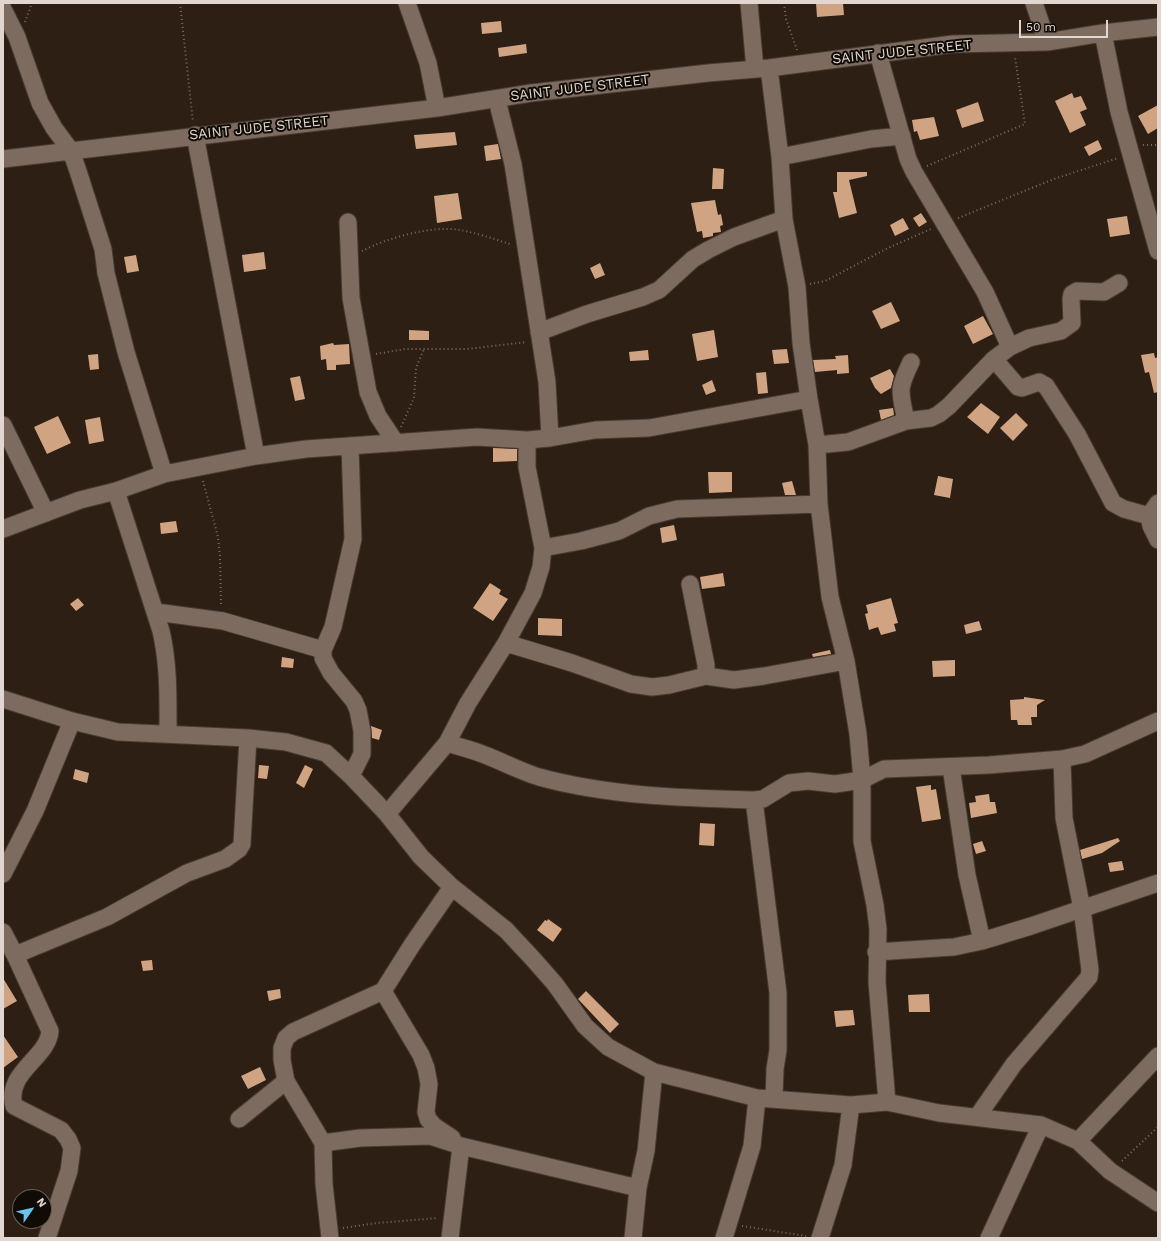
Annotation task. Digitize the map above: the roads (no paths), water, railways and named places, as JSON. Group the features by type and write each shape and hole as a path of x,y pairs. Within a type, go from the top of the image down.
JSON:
{"street":[{"path":"407,3 428,63 437,108"},
{"path":"749,3 780,157 784,219 797,287 809,399 817,445 819,504 830,597 853,695 862,780 862,841 875,905 878,929 876,952 877,982 887,1102"},
{"path":"1034,3 1047,42"},
{"path":"3,9 17,37 40,103 54,128 71,150 103,249 106,273 126,352 164,474"},
{"name":"SAINT JUDE STREET","path":"3,159 195,135 437,108 497,100 531,93 801,64 953,44 1047,42 1103,33 1158,27"},
{"path":"1103,33 1114,91 1158,250"},
{"path":"878,53 914,172 984,292 1010,347"},
{"path":"497,100 513,164 547,382 550,438"},
{"path":"195,135 256,456"},
{"path":"780,157 871,139 902,136"},
{"path":"539,336 587,314 643,297 659,290 693,259 708,250 734,237 784,219"},
{"path":"348,222 351,298 368,392 376,410 395,442"},
{"path":"817,445 848,442 906,421 930,418 939,414 949,406 994,359 1010,347 1029,338 1068,327 1072,323 1072,294 1077,291 1104,292 1119,283"},
{"path":"994,359 1018,387 1022,388 1039,382 1046,386 1077,434 1114,502 1124,509 1154,510 1151,526 1158,540"},
{"path":"906,421 900,393 901,382 910,362"},
{"path":"3,530 80,500 116,491 164,474 256,456 306,449 395,442 477,437 527,440 550,438 595,430 649,428 809,399"},
{"path":"3,425 46,513"},
{"path":"387,814 447,742 468,703 506,643 533,593 541,566 543,548 527,467 527,440"},
{"path":"350,446 353,539 333,627 322,650 331,673 354,701 358,710 362,730 362,754 351,776"},
{"path":"116,491 156,612 165,648 168,685 168,734"},
{"path":"543,548 581,541 619,531 650,516 677,509 819,504"},
{"path":"690,584 706,666 706,676"},
{"path":"156,612 223,621 322,650"},
{"path":"506,643 572,662 631,684 652,687 669,685 706,676 721,680 741,679 846,661"},
{"path":"3,699 72,721 118,732 248,738 286,742 326,753 351,776 387,814 421,857 452,887 506,930 555,984 585,1026 608,1047 654,1072 757,1098 774,1098 850,1105 887,1102 939,1113 1041,1125 1078,1141 1110,1171 1158,1203"},
{"path":"3,874 35,811 72,721"},
{"path":"447,742 485,755 518,770 570,784 640,795 754,800 763,799 789,783 801,781 835,784 862,780 884,769 951,767 1062,759 1085,754 1158,722"},
{"path":"15,955 107,916 187,873 225,859 239,849 242,844 248,738"},
{"path":"977,1117 1014,1064 1089,976 1090,970 1082,909 1064,818 1062,759"},
{"path":"951,767 967,875 982,941"},
{"path":"754,800 778,993 778,1050 775,1069 774,1098"},
{"path":"876,952 954,947 982,941 1158,883"},
{"path":"330,1234 324,1184 323,1142 286,1081 282,1060 282,1048 290,1035 383,991 412,945 452,887"},
{"path":"3,932 50,1032 50,1039 24,1069 14,1088 12,1098 14,1106 61,1130 68,1139 72,1148 69,1171 47,1238"},
{"path":"383,991 421,1055 426,1068 429,1084 426,1112 428,1119 434,1126 466,1147"},
{"path":"1078,1141 1158,1056"},
{"path":"633,1238 638,1188 646,1151 654,1072"},
{"path":"239,1119 286,1081"},
{"path":"726,1232 752,1146 757,1098"},
{"path":"814,1237 843,1165 850,1105"},
{"path":"989,1238 1041,1125"},
{"path":"323,1142 430,1136 466,1147 638,1188"},
{"path":"450,1238 452,1217 466,1147"}]}
